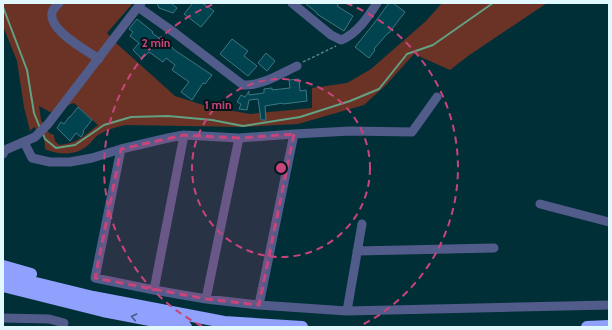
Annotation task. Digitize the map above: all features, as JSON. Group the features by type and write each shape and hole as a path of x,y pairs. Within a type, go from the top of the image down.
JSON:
{"highway":[{"path":"3,266 71,286 224,322"},
{"path":"3,275 93,297 224,322 302,327"},
{"path":"3,286 96,309 186,327"},
{"path":"586,327 609,326"}],"street":[{"path":"59,3 52,10 52,21 60,32 99,59"},
{"path":"292,3 331,35 341,40 349,37 367,19 377,3"},
{"path":"3,154 5,150 35,137 48,124 140,5 243,85 252,86 297,66"},
{"path":"24,142 32,158 50,162 70,162 92,158 121,149 168,138 184,136 239,138 350,131 412,132 437,97"},
{"path":"259,305 294,134"},
{"path":"154,290 184,136"},
{"path":"206,299 239,138"},
{"path":"121,149 95,278 206,299 259,305 347,311 609,305"},
{"path":"540,204 609,222"},
{"path":"347,311 362,224"},
{"path":"357,251 494,248"},
{"path":"3,318 49,319 64,324"}],"path":[{"path":"297,66 336,46 341,40"}],"highlighted area":[{"path":"294,134 259,305 206,299 95,278 121,149 184,135 239,138"}],"shaded area":[{"path":"3,3 133,3 107,33 115,42 175,96 206,106 250,114 312,108 312,88 347,83 371,69 426,21 442,3 547,3 468,56 450,70 414,54 386,85 364,105 298,124 241,127 125,125 98,135 88,145 77,152 66,154 45,149 44,137 34,127 30,131 24,107 17,61 3,26","holes":["74,103 98,125 75,141 59,145 55,141 54,135 49,133 41,120 39,106 50,112"]}],"building":[{"path":"157,3 171,3 177,8 173,13 159,8"},
{"path":"193,3 202,3 214,11 201,27 184,14"},
{"path":"305,3 339,3 337,6 353,16 344,31 317,14"},
{"path":"389,3 393,3 405,12 389,33 374,49 375,50 369,58 355,47"},
{"path":"137,19 173,49 212,75 205,84 203,83 192,100 181,92 189,82 172,70 175,65 166,58 163,62 149,52 142,59 133,50 139,43 130,36 133,32 129,29"},
{"path":"232,39 248,51 244,56 257,66 248,76 220,54"},
{"path":"266,53 275,61 267,71 258,63"},
{"path":"299,79 300,91 306,90 307,101 265,106 266,120 261,120 258,99 249,100 247,110 239,109 241,104 237,102 241,95 245,97 249,91 249,95 264,93 264,89 272,88 272,90 290,88 289,80"},
{"path":"78,107 92,120 83,131 84,132 81,137 76,133 70,141 57,128 61,122 64,124"}],"waterway":[{"path":"43,134 45,139 56,148 75,145 104,125 131,117 168,116 212,120 243,126 300,117 350,101 379,89 407,54 433,45 493,3"},
{"path":"3,7 27,70 34,113 40,128"}]}
